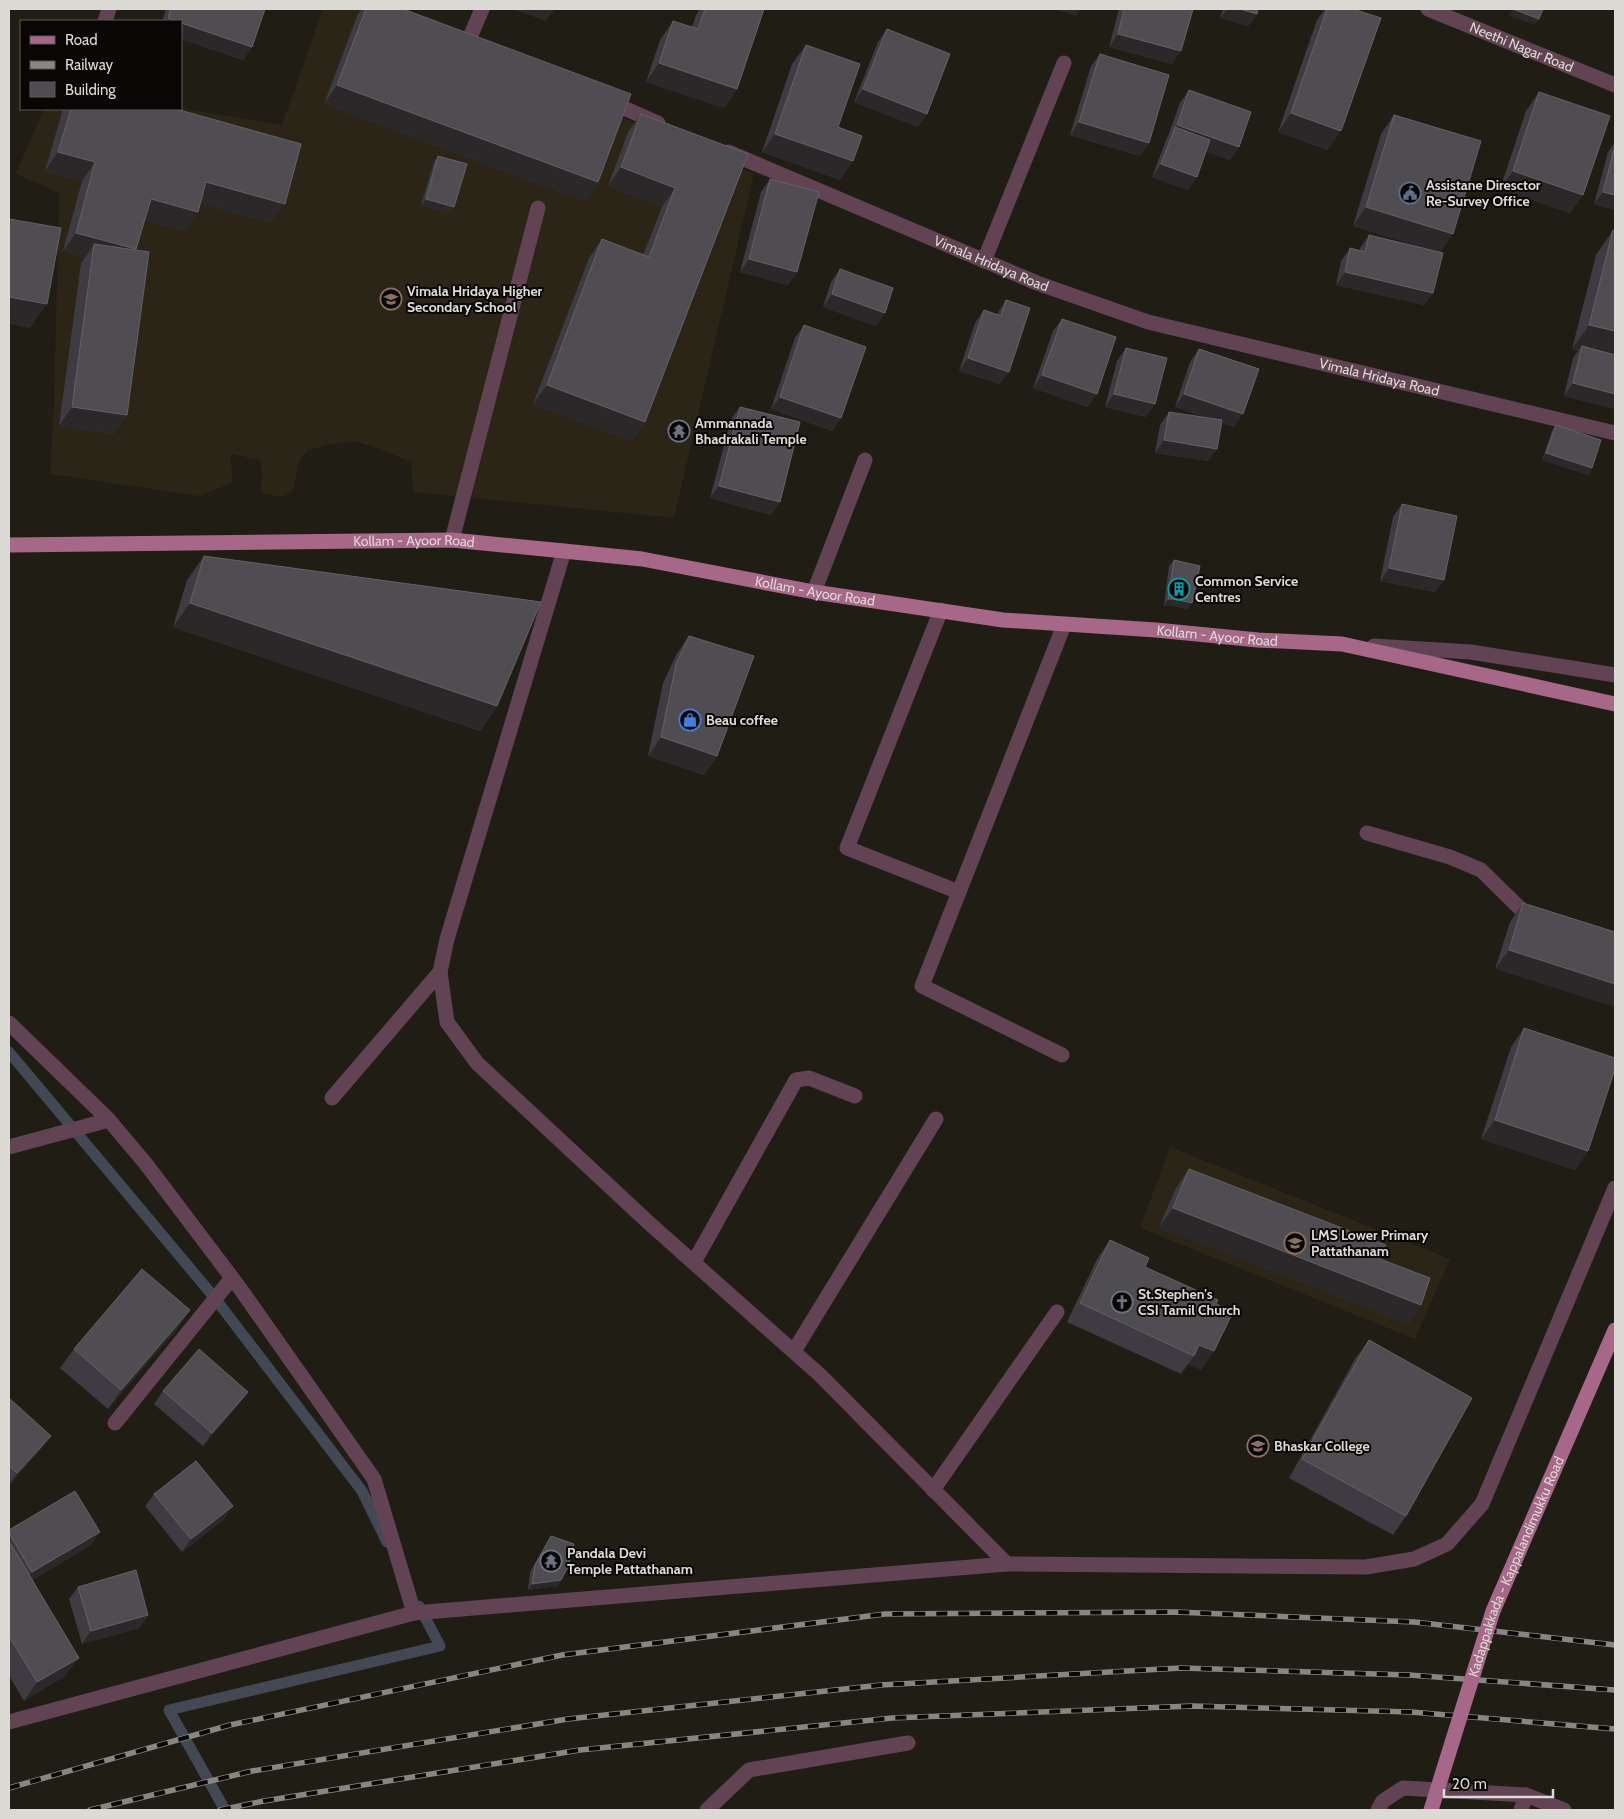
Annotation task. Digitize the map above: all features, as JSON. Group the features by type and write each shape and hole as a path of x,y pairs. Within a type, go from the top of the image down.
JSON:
{"main road":[{"name":"Kollam - Ayoor Road","path":"9,545 452,540 564,551 642,559 814,592 1003,620 1156,630 1258,640 1342,644 1615,704"},
{"name":"Kadappakkada - Kappalandimukku Road","path":"1431,1810 1493,1612 1615,1330"}],"street":[{"path":"482,9 463,40 486,50"},
{"name":"Neethi Nagar Road","path":"1437,11 1615,85"},
{"path":"984,261 1064,63"},
{"path":"595,96 667,126"},
{"name":"Vimala Hridaya Road","path":"712,145 1037,283 1148,322 1615,433"},
{"path":"452,540 538,208"},
{"path":"814,592 864,460"},
{"path":"564,551 446,939 440,972 447,1022 478,1063 649,1223 820,1375 1007,1564"},
{"path":"941,610 847,848 960,892"},
{"path":"1062,1054 922,986 1064,625"},
{"path":"1342,644 1471,652 1615,675"},
{"path":"1367,833 1450,857 1481,870 1531,920 1548,926"},
{"path":"332,1098 440,972"},
{"path":"9,1023 109,1120 146,1164 232,1278 374,1479 414,1613"},
{"path":"694,1262 796,1080 809,1078 855,1096"},
{"path":"794,1351 936,1119"},
{"path":"9,1148 109,1120"},
{"path":"9,1722 414,1613 1007,1564 1366,1567 1414,1559 1447,1544 1482,1504 1615,1188"},
{"path":"115,1424 232,1278"},
{"path":"933,1490 1057,1312"},
{"path":"707,1810 749,1770 908,1743"},
{"path":"1378,1810 1383,1801 1403,1788 1526,1795 1564,1810"},
{"path":"1520,1810 1526,1795"}],"shaded area":[{"name":"Vimala Hridaya Higher Secondary School","path":"323,9 370,9 754,174 674,518 413,492 411,462 358,442 334,443 308,450 299,461 293,490 283,497 261,493 262,471 260,460 231,454 232,483 199,496 50,474 54,405 59,193 16,174 44,110 182,110 182,108 282,125"},
{"name":"LMS Lower Primary Pattathanam","path":"1170,1147 1450,1259 1415,1339 1140,1228"}],"building":[{"path":"171,9 265,9 252,47 182,23 182,20 168,18"},
{"path":"366,9 403,9 631,94 598,182 337,85"},
{"path":"705,9 764,9 737,89 659,63 673,21 698,29"},
{"path":"1124,9 1193,9 1181,51 1118,34"},
{"path":"1240,9 1258,9 1257,14"},
{"path":"1327,9 1353,9 1381,18 1341,131 1291,113"},
{"path":"1513,9 1543,9 1539,19"},
{"path":"887,29 950,54 927,114 863,89"},
{"path":"806,45 860,64 838,127 862,136 853,161 775,134"},
{"path":"1100,54 1169,75 1149,143 1079,122"},
{"path":"1189,90 1251,112 1239,147 1177,125"},
{"path":"1539,92 1610,116 1583,195 1513,171"},
{"path":"71,110 180,110 301,144 285,204 206,182 198,212 151,199 136,249 76,233 95,162 58,152"},
{"path":"641,114 748,154 645,422 547,385 602,239 649,257 675,188 621,167"},
{"name":"Assistane Diresctor Re-Survey Office","path":"1394,115 1481,141 1453,234 1366,207"},
{"path":"1175,127 1210,140 1197,177 1161,164"},
{"path":"1615,146 1615,195 1603,192"},
{"path":"438,156 467,164 454,207 426,199"},
{"path":"770,179 819,192 797,272 749,259"},
{"path":"9,219 61,228 47,304 9,297"},
{"path":"1613,230 1615,231 1615,331 1589,325"},
{"path":"1369,235 1443,253 1433,293 1345,272 1350,248 1365,252"},
{"path":"94,244 149,252 127,415 72,407"},
{"path":"840,269 893,288 885,313 832,294"},
{"path":"1006,300 1030,308 1009,372 968,358 984,310 1001,316"},
{"path":"1062,319 1116,337 1097,394 1042,375"},
{"path":"804,325 866,347 841,418 780,397"},
{"path":"1582,346 1615,355 1615,394 1573,383"},
{"path":"1126,348 1167,358 1155,404 1114,394"},
{"path":"1199,349 1259,369 1243,414 1184,394"},
{"path":"740,407 800,422 780,502 719,486"},
{"path":"1169,412 1222,420 1217,449 1164,440"},
{"path":"1556,425 1601,440 1592,468 1546,453"},
{"path":"1402,504 1457,516 1444,580 1389,568"},
{"path":"204,556 541,602 497,706 190,603"},
{"name":"Common Service Centres","path":"1174,560 1200,566 1192,603 1168,599"},
{"name":"Beau coffee","path":"689,636 754,656 717,756 661,737 676,664"},
{"path":"1523,903 1615,932 1615,984 1509,950"},
{"path":"1524,1028 1615,1058 1615,1069 1588,1151 1495,1120"},
{"path":"1189,1169 1386,1245 1380,1259 1430,1278 1421,1305 1173,1208"},
{"name":"St.Stephen's CSI Tamil Church","path":"1110,1240 1149,1258 1145,1267 1218,1300 1216,1304 1233,1312 1214,1351 1199,1345 1194,1356 1080,1303"},
{"path":"142,1269 190,1310 121,1390 74,1349"},
{"path":"1369,1340 1472,1398 1406,1516 1302,1459"},
{"path":"199,1349 248,1392 212,1433 163,1391"},
{"path":"9,1398 51,1436 17,1473 9,1466"},
{"path":"196,1461 233,1506 191,1539 154,1494"},
{"path":"75,1491 100,1532 32,1572 9,1530"},
{"name":"Pandala Devi Temple Pattathanam","path":"551,1536 574,1544 568,1567 561,1580 532,1584 535,1565"},
{"path":"10,1543 79,1658 37,1682 9,1636"},
{"path":"136,1570 148,1615 91,1631 78,1587"}],"waterway":[{"path":"9,1052 214,1297 362,1491 387,1542"},
{"path":"225,1810 169,1710 440,1646 419,1606"}],"railway":[{"path":"9,1788 230,1725 562,1655 885,1614 1176,1612 1414,1622 1615,1645"},
{"path":"90,1810 252,1771 568,1719 881,1685 1181,1668 1409,1675 1615,1690"},
{"path":"220,1810 264,1801 580,1750 892,1718 1192,1706 1411,1712 1615,1729"}],"place":[{"name":"Assistane Diresctor Re-Survey Office","path":"1410,193"},
{"name":"Vimala Hridaya Higher Secondary School","path":"391,299"},
{"name":"Ammannada Bhadrakali Temple","path":"679,431"},
{"name":"Common Service Centres","path":"1179,589"},
{"name":"Beau coffee","path":"690,720"},
{"name":"LMS Lower Primary Pattathanam","path":"1295,1243"},
{"name":"St.Stephen's CSI Tamil Church","path":"1122,1302"},
{"name":"Bhaskar College","path":"1258,1446"},
{"name":"Pandala Devi Temple Pattathanam","path":"551,1561"}]}
